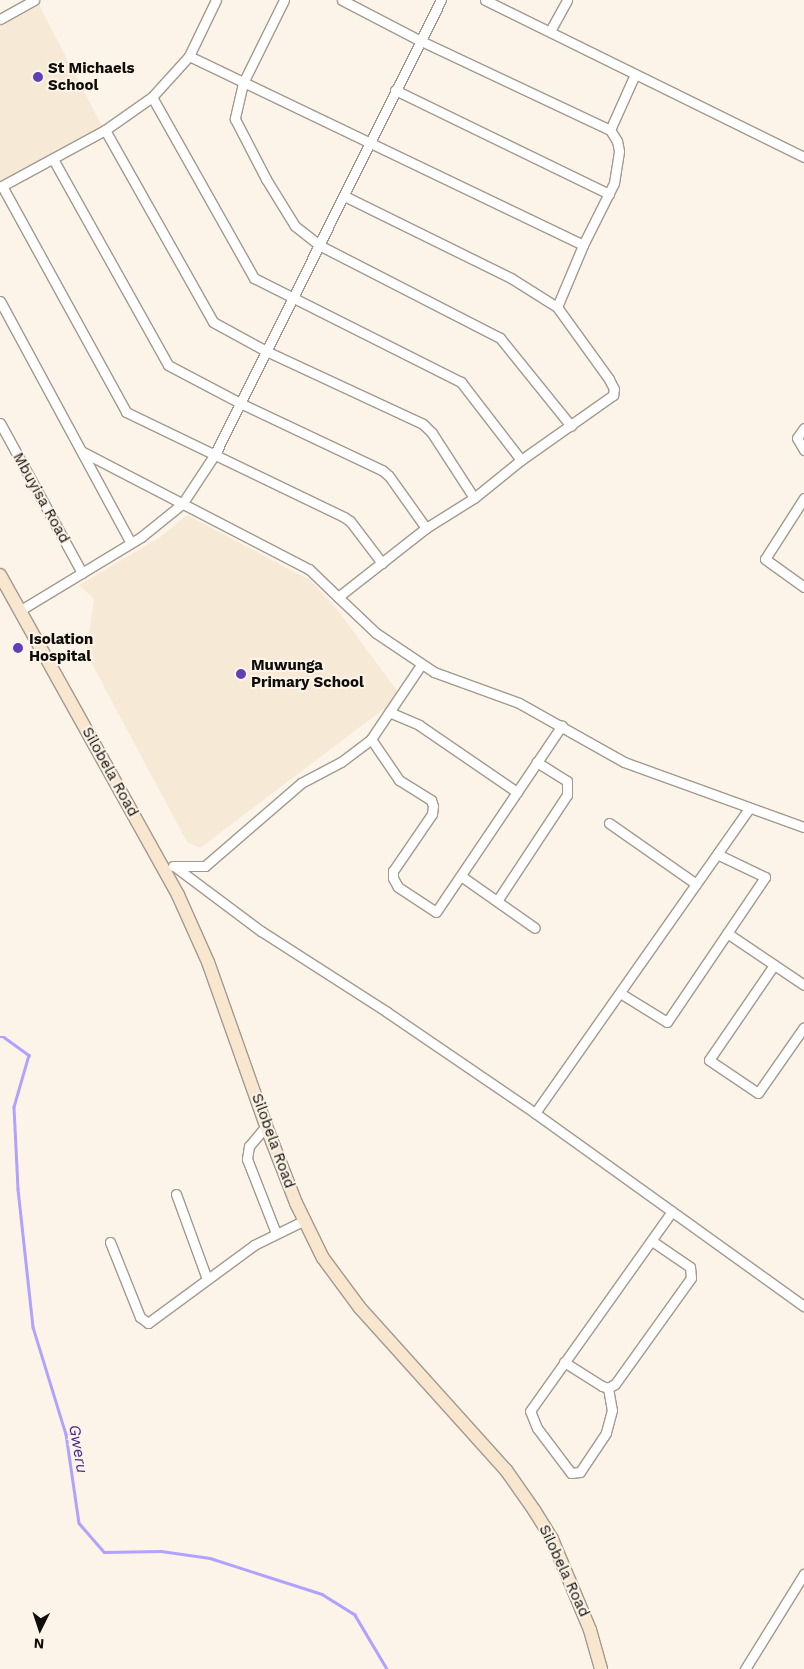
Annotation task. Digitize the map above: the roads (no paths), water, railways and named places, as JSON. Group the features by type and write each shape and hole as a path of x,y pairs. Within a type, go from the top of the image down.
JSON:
{"street":[{"path":"0,19 34,0"},
{"path":"216,0 188,56 152,97 105,130 1,186 125,409 347,519 382,563"},
{"path":"284,0 243,84 235,122 266,179 295,226 319,245 500,338 571,426"},
{"path":"342,0 419,40 610,130 617,141 620,156 618,171 609,194 582,245 556,307"},
{"path":"19,612 131,543 182,504 215,454 371,143 419,40 440,0"},
{"path":"485,0 804,157"},
{"path":"550,31 567,0"},
{"path":"188,56 582,245"},
{"path":"610,130 635,74"},
{"path":"395,90 609,194"},
{"path":"152,97 254,278 461,382 522,460"},
{"path":"105,130 211,319 216,324 266,351 423,424 432,433 474,498"},
{"path":"52,159 168,365 240,403 386,472 426,528"},
{"path":"338,597 426,528 474,498 522,460 613,395 614,389 556,307 511,278 344,196"},
{"path":"0,301 131,543"},
{"name":"Mbuyisa Road","path":"0,423 82,573"},
{"path":"804,428 797,438 804,450"},
{"path":"83,452 310,569 376,634 421,664 449,678 519,703 562,725 624,762 804,827"},
{"path":"804,498 765,559 804,587"},
{"path":"795,513 804,520"},
{"name":"Silobela Road","path":"0,576 19,612 169,866 208,962 266,1126 303,1221 322,1258 343,1288 506,1470 534,1510 552,1539 568,1576 590,1630 601,1669"},
{"path":"169,866 206,866 300,783 341,762 371,739 421,664"},
{"path":"389,712 419,725 517,792"},
{"path":"371,739 399,780 431,800 433,806 432,814 393,871 393,878 398,886 436,912 562,725"},
{"path":"497,901 566,795 566,781 537,762"},
{"path":"535,1114 749,808"},
{"path":"609,823 696,884"},
{"path":"620,992 667,1022 765,877 716,854"},
{"path":"169,866 261,931 387,1012 535,1114 804,1306"},
{"path":"461,876 535,928"},
{"path":"727,933 804,985"},
{"path":"774,965 709,1060 758,1093 804,1027"},
{"path":"266,1126 249,1146 247,1159 276,1233"},
{"path":"176,1194 208,1279"},
{"path":"608,1388 612,1410 606,1433 580,1472 571,1473 537,1428 530,1411 672,1211"},
{"path":"110,1242 140,1317 144,1322 151,1321 254,1245 303,1221"},
{"path":"564,1362 602,1386 608,1388 615,1384 691,1278 690,1268 652,1241"},
{"path":"745,1669 804,1574"}],"waterway":[{"name":"Gweru","path":"0,1037 4,1037 29,1055 14,1107 18,1189 33,1327 66,1434 79,1523 104,1552 161,1551 210,1558 322,1594 355,1615 387,1669"}],"place":[{"name":"St Michaels School","path":"38,77"},
{"name":"Isolation Hospital","path":"18,648"},
{"name":"Muwunga Primary School","path":"241,674"}]}
